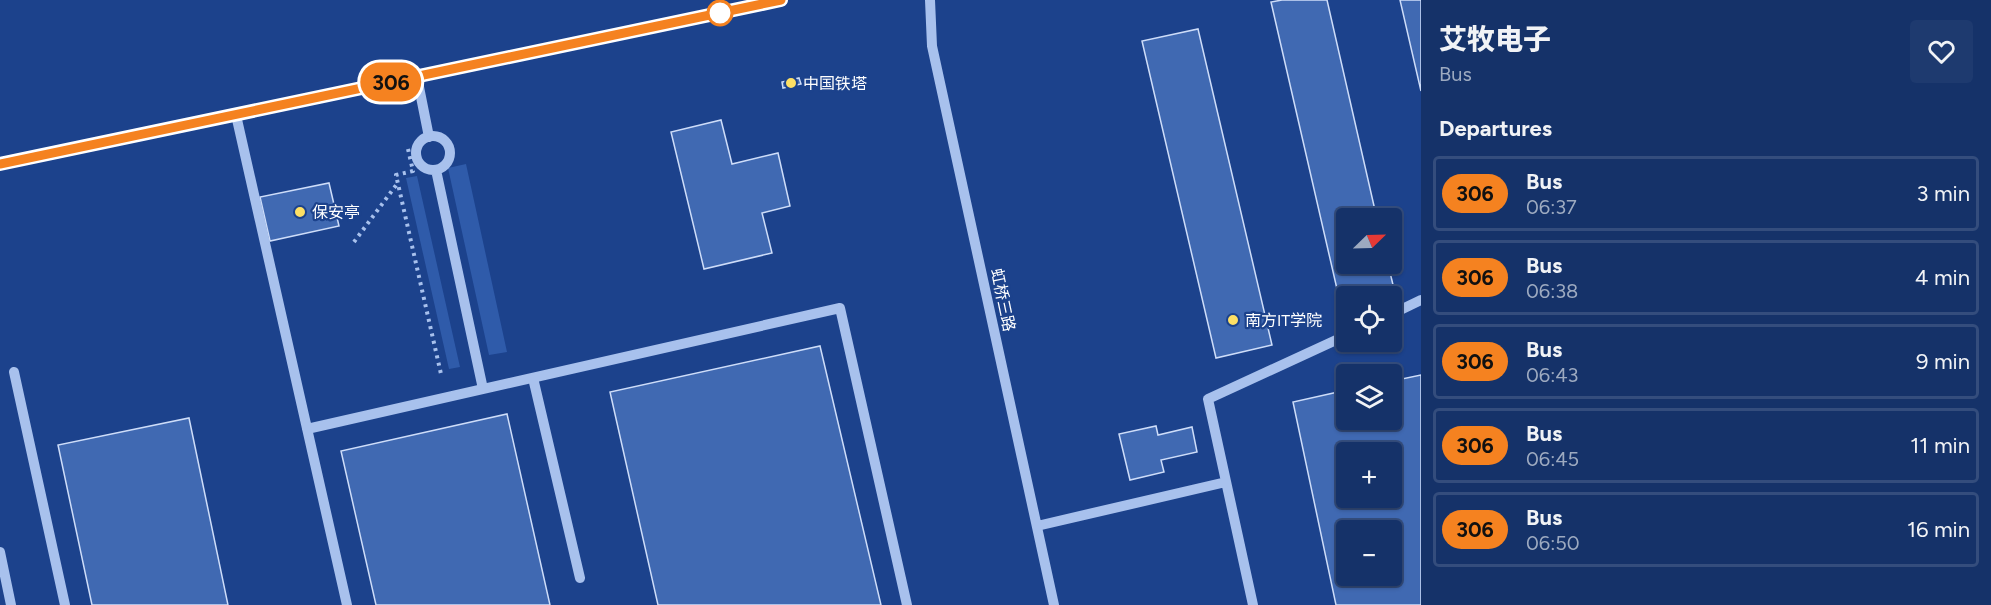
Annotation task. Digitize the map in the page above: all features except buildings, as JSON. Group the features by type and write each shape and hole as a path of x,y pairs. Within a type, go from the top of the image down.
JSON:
{"street":[{"path":"0,164 781,0"},
{"name":"虹桥三路","path":"930,0 932,46 1054,605"},
{"path":"417,77 429,134"},
{"path":"236,115 347,605"},
{"path":"429,134 444,141 450,150 446,164 436,170 425,168 417,157 420,143 429,134"},
{"path":"436,170 483,389"},
{"path":"1402,309 1421,300"},
{"path":"307,429 840,308 907,605"},
{"path":"1253,605 1208,399 1336,340"},
{"path":"14,372 65,605"},
{"path":"533,378 580,578"},
{"path":"1037,525 1226,482"},
{"path":"0,552 11,605"}],"path":[{"path":"429,134 405,136 413,171 396,175 446,397"},
{"path":"354,242 398,184"}],"shaded area":[{"path":"466,164 507,352 489,355 448,168"},
{"path":"417,176 460,367 449,369 406,178"}],"bus line":[{"name":"306","path":"0,164 781,0"}],"place":[{"name":"中国铁塔","path":"791,83"},
{"name":"保安亭","path":"300,212"},
{"name":"南方IT学院","path":"1233,320"}]}
